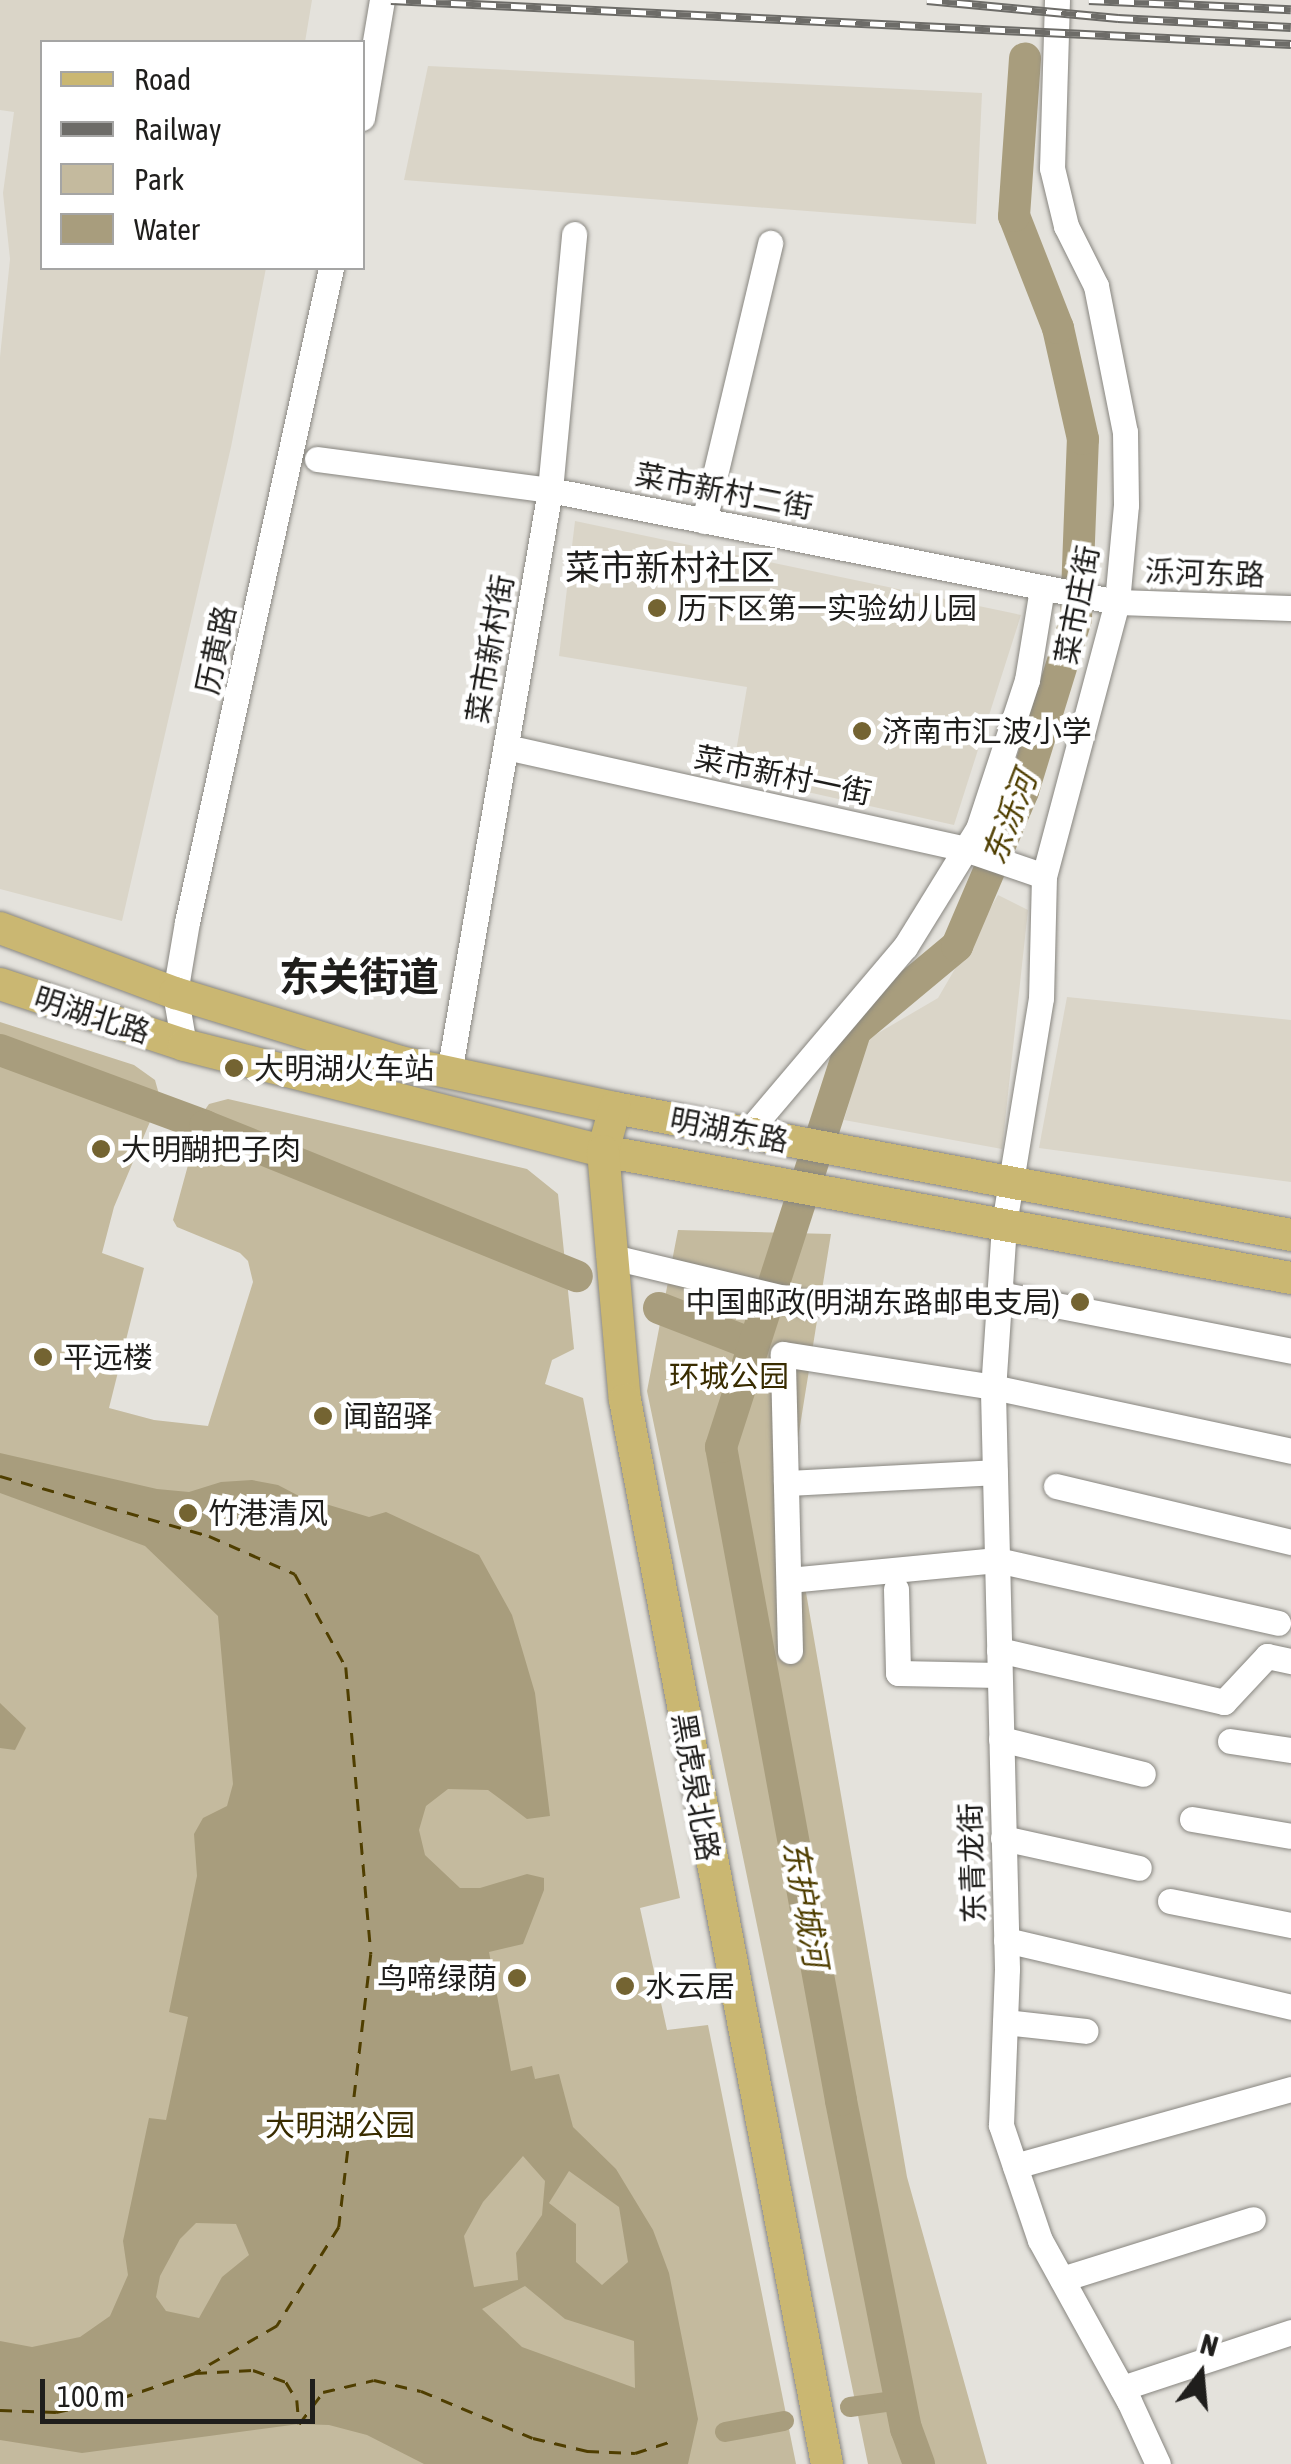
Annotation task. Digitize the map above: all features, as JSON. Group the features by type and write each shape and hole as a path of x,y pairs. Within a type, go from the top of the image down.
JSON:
{"main road":[{"name":"明湖北路","path":"0,928 175,993"},
{"name":"明湖北路","path":"0,984 184,1045"},
{"name":"明湖东路","path":"175,993 449,1073 615,1108 1291,1235"},
{"name":"明湖东路","path":"184,1045 603,1151 876,1198 1291,1278"},
{"name":"黑虎泉北路","path":"615,1108 603,1151 624,1400 826,2460"}],"street":[{"path":"365,100 382,0"},
{"name":"菜市庄街","path":"1004,1225 1041,998 1035,873 1117,602 1126,504 1124,432 1096,286 1066,226 1052,168 1057,0"},
{"name":"菜市新村街","path":"449,1073 550,490 574,234"},
{"path":"704,520 770,243"},
{"name":"历黄路","path":"184,1045 175,993 196,876 331,270"},
{"name":"菜市新村二街","path":"316,459 550,490 1117,602"},
{"path":"748,1133 905,946 970,851 1027,680 1051,591"},
{"name":"泺河东路","path":"1117,602 1291,608"},
{"name":"菜市新村一街","path":"506,747 970,851 1035,873"},
{"name":"东青龙街","path":"1004,1225 993,1388 1006,1940 1001,2126 1040,2240 1122,2388 1158,2464"},
{"path":"609,1256 810,1304"},
{"path":"999,1294 1291,1352"},
{"path":"790,1651 783,1354 993,1388 1291,1451"},
{"path":"786,1483 995,1472"},
{"path":"1056,1486 1291,1542"},
{"path":"788,1580 997,1560 1278,1623"},
{"path":"896,1589 898,1673 999,1663 1224,1702 1267,1656 1291,1661"},
{"path":"1001,1739 1143,1774"},
{"path":"1230,1741 1291,1750"},
{"path":"1192,1819 1291,1836"},
{"path":"1003,1838 1138,1868"},
{"path":"1170,1900 1291,1925"},
{"path":"1006,1940 1291,2008"},
{"path":"1005,2022 1086,2032"},
{"path":"1014,2166 1291,2089"},
{"path":"1062,2279 1253,2219"},
{"path":"1122,2388 1290,2337"}],"shaded area":[{"path":"0,0 312,0 305,40 40,40 40,270 266,270 231,447 122,921 0,889 0,357 10,259 3,193 14,112 0,110"},
{"path":"428,66 982,93 976,224 404,180"},
{"name":"济南市汇波小学","path":"575,521 1021,615 954,825 732,775 747,687 559,656"},
{"path":"998,895 1028,910 1002,1149 844,1120 868,1039 938,998"},
{"path":"1067,997 1291,1020 1291,1182 1039,1148"}],"green space":[{"name":"大明湖公园","path":"0,1022 134,1065 155,1080 160,1098 114,1207 102,1253 144,1268 109,1408 154,1420 208,1426 253,1282 248,1261 240,1253 177,1227 173,1220 202,1114 209,1104 228,1099 527,1169 558,1194 574,1349 552,1360 545,1384 583,1398 680,1898 640,1908 667,2030 708,2025 796,2464 0,2464"},
{"name":"环城公园","path":"678,1230 831,1234 789,1494 907,2177 987,2464 868,2464 647,1391"}],"water":[{"path":"0,1453 157,1489 189,1492 221,1482 252,1480 278,1485 299,1496 369,1517 386,1512 479,1555 512,1615 535,1693 550,1816 527,1819 488,1790 448,1789 426,1806 419,1830 425,1855 460,1888 480,1888 527,1874 544,1878 544,1890 523,1944 489,1952 511,2071 532,2066 535,2079 559,2074 573,2127 616,2169 653,2230 669,2273 698,2419 688,2464 424,2464 367,2435 329,2425 299,2424 82,2453 0,2440 0,2341 32,2347 80,2337 110,2316 128,2275 123,2241 149,2118 166,2120 188,2017 169,2012 197,1876 194,1834 203,1818 227,1806 233,1784 218,1616 145,1546 0,1493","holes":["523,2156 545,2181 542,2215 516,2253 518,2280 474,2287 464,2236 483,2202","569,2171 619,2207 628,2262 602,2285 576,2262 576,2224 549,2203","196,2223 236,2224 249,2255 222,2277 199,2318 166,2311 156,2297 160,2276 180,2239","525,2286 565,2319 634,2341 635,2388 522,2347 482,2309"]},
{"path":"0,1703 26,1728 15,1750 0,1748"}],"waterway":[{"name":"东泺河","path":"919,2464 906,2429 841,2100 721,1447 855,1031 957,946 1023,791 1076,619 1083,439 1058,328 1014,216 1025,58"},
{"path":"0,1050 205,1126 577,1276"},
{"path":"659,1308 752,1344"},
{"path":"850,2407 900,2400"},
{"path":"725,2432 784,2421"}],"ferry route":[{"path":"0,1476 209,1536 295,1574 346,1667 371,1954 339,2227 277,2326 195,2373"},
{"path":"0,2410 56,2412 121,2398 195,2373 253,2370 286,2382 297,2400 299,2424 323,2392 374,2380 421,2391 533,2438 587,2451 635,2453 669,2442"}],"railway":[{"path":"391,0 1291,44"},
{"path":"927,0 1118,18 1291,27"},
{"path":"1089,0 1291,9"}],"place":[{"name":"历下区第一实验幼儿园","path":"657,608"},
{"name":"济南市汇波小学","path":"862,731"},
{"name":"大明湖火车站","path":"234,1068"},
{"name":"大明醐把子肉","path":"101,1149"},
{"name":"中国邮政(明湖东路邮电支局)","path":"1080,1302"},
{"name":"平远楼","path":"43,1357"},
{"name":"闻韶驿","path":"323,1416"},
{"name":"竹港清风","path":"188,1513"},
{"name":"鸟啼绿荫","path":"517,1978"},
{"name":"水云居","path":"625,1986"}],"district":[{"name":"菜市新村社区","path":"670,567"},
{"name":"东关街道","path":"359,977"}],"water label":[{"name":"东护城河","path":"805,1904"}]}
